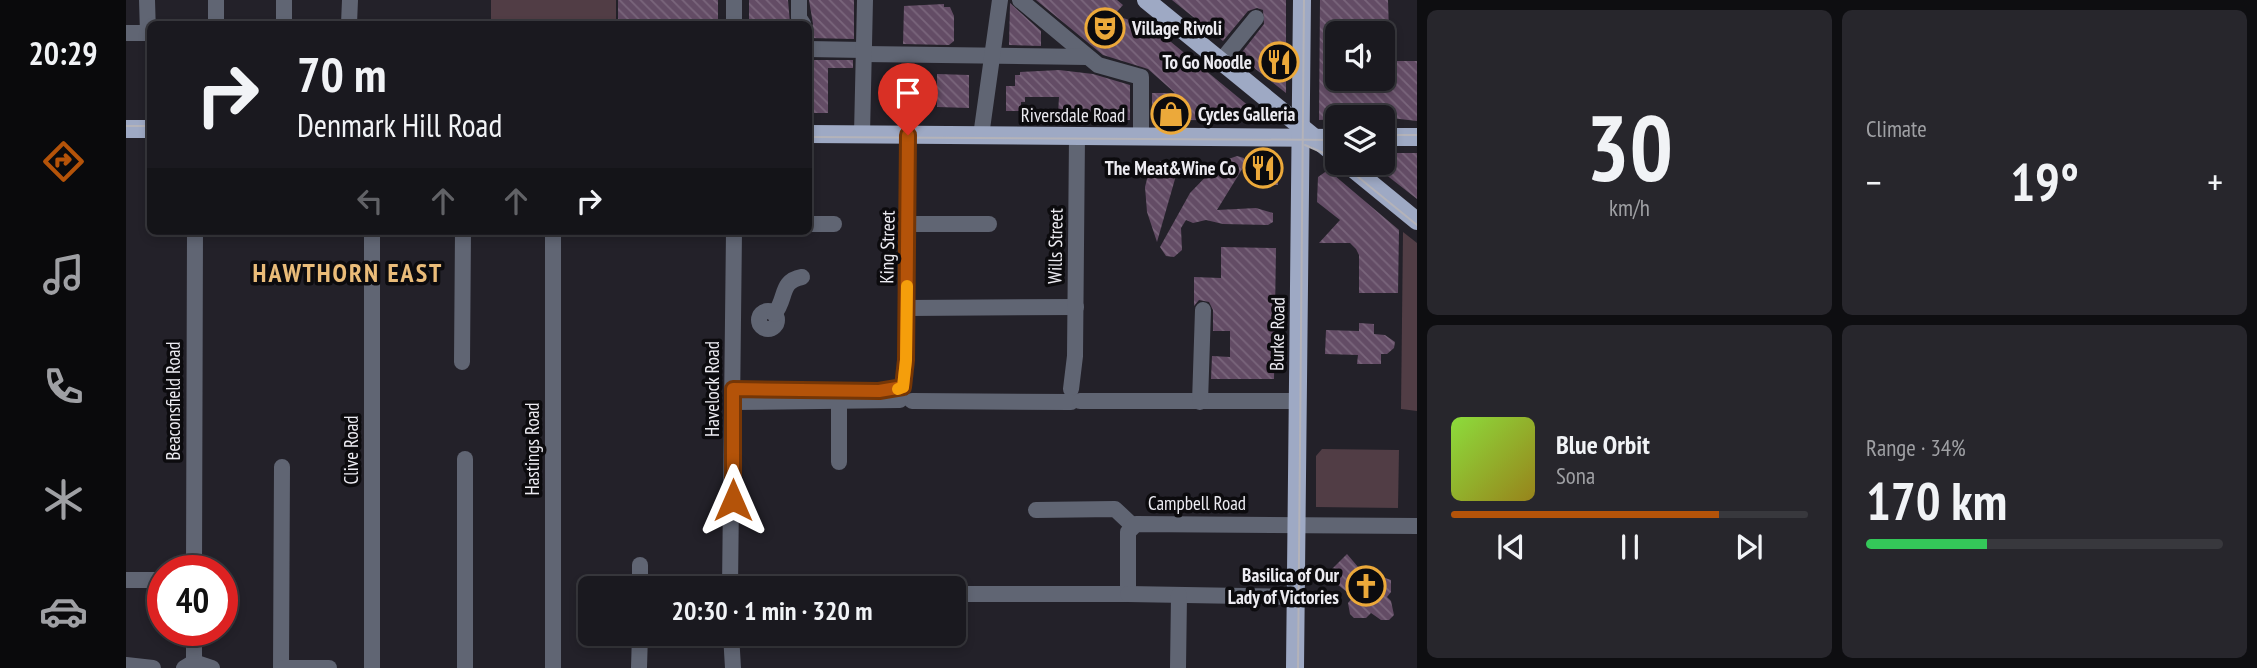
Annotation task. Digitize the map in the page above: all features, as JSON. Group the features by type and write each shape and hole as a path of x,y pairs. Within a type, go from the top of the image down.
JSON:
{"main road":[{"path":"1146,0 1325,147"},
{"name":"Burke Road","path":"1295,668 1298,397 1306,134 1302,0"},
{"path":"126,129 147,129"},
{"name":"Riversdale Road","path":"812,134 1306,134 1325,136"},
{"path":"1395,137 1417,137"},
{"path":"1361,175 1417,221"}],"street":[{"path":"147,0 148,21"},
{"path":"216,0 216,21"},
{"path":"284,0 284,21"},
{"path":"349,21 350,0"},
{"path":"734,0 734,21"},
{"path":"799,0 801,21"},
{"path":"862,134 865,0"},
{"path":"981,135 1000,0"},
{"path":"1020,0 1098,65 1141,77 1142,136"},
{"path":"1221,61 1256,18"},
{"path":"126,33 147,33"},
{"path":"812,49 1087,57"},
{"name":"King Street","path":"906,392 908,135"},
{"name":"Wills Street","path":"1075,393 1077,136"},
{"path":"812,224 834,224"},
{"path":"908,224 989,224"},
{"name":"Beaconsfield Road","path":"194,555 195,235"},
{"name":"Clive Road","path":"372,235 372,668"},
{"path":"462,362 463,235"},
{"name":"Hastings Road","path":"553,235 553,668"},
{"name":"Havelock Road","path":"730,576 734,235"},
{"path":"774,314 779,309 785,287 790,280 802,277"},
{"path":"907,308 1076,307"},
{"path":"1200,397 1203,310"},
{"path":"733,396 906,392 1298,397"},
{"path":"839,395 839,462"},
{"path":"465,459 465,668"},
{"path":"282,467 282,668 329,668"},
{"path":"1036,510 1115,509 1132,525"},
{"name":"Campbell Road","path":"1128,594 1128,532 1132,525 1417,526"},
{"path":"640,565 640,576"},
{"path":"126,580 147,580"},
{"path":"966,594 1296,597"},
{"path":"1178,668 1179,595"},
{"path":"192,646 189,665 212,668"},
{"path":"639,668 640,646"},
{"path":"732,646 733,668"},
{"path":"126,665 153,668"}],"shaded area":[{"path":"491,0 616,0 616,21 491,21"},
{"path":"1403,232 1417,243 1417,411 1401,409"},
{"path":"1322,449 1399,450 1398,508 1316,507 1316,456"}],"building":[{"path":"618,0 718,0 718,21 618,21"},
{"path":"749,0 788,0 790,21 749,21"},
{"path":"809,0 854,0 854,39 812,38 813,24"},
{"path":"1036,0 1117,0 1123,5 1114,15 1154,28 1267,121 1187,120 1184,113 1153,113 1152,120 1152,93 1175,93 1148,69 1103,55"},
{"path":"1172,0 1286,0 1286,93 1239,56 1264,24 1263,10 1257,8 1248,11 1223,41"},
{"path":"1320,0 1388,0 1389,21 1325,21 1325,91 1395,91 1395,61 1417,61 1417,121 1395,118 1395,105 1325,105 1325,120 1319,120"},
{"path":"1010,3 1041,31 1041,46 1009,45"},
{"path":"944,4 944,7 950,7 954,16 954,41 949,45 903,44 904,6"},
{"path":"812,60 853,60 853,68 828,68 828,113 812,113"},
{"path":"1059,70 1093,74 1130,85 1130,120 1062,120 1062,114 1058,114 1059,97 1025,97 1025,102 1021,102 1021,111 1006,111 1006,86 1015,86 1015,75 1020,75 1020,72"},
{"path":"937,74 969,75 969,108 937,107"},
{"path":"1395,153 1417,153 1417,199 1386,175 1395,175"},
{"path":"1237,156 1244,158 1244,166 1217,210 1256,208 1273,213 1273,222 1268,225 1223,224 1206,220 1193,223 1186,220 1181,228 1182,250 1174,257 1166,256 1160,247 1190,193 1220,162"},
{"path":"1264,157 1278,157 1278,185 1264,185 1264,179 1261,179"},
{"path":"1161,161 1170,163 1177,172 1157,242 1147,212 1145,187 1149,171 1154,164"},
{"path":"1325,172 1325,175 1334,175 1399,230 1398,293 1359,293 1359,255 1356,249 1350,243 1319,243 1340,220 1317,202 1318,177"},
{"path":"1221,247 1276,248 1274,379 1211,379 1212,356 1230,357 1230,331 1213,331 1213,310 1209,302 1199,300 1194,306 1194,277 1221,278"},
{"path":"1359,323 1374,324 1374,334 1385,335 1395,342 1394,348 1387,354 1381,354 1381,364 1357,364 1358,355 1325,354 1326,330 1359,331"},
{"name":"Basilica of Our Lady of Victories","path":"1347,554 1370,581 1376,575 1391,580 1391,592 1387,597 1391,601 1394,615 1389,620 1381,620 1371,613 1366,618 1354,618 1350,614 1348,603 1353,597 1326,575"}],"tram line":[{"path":"1298,668 1304,0"},
{"path":"126,126 147,126"},
{"path":"1395,135 1417,135"},
{"path":"812,137 1325,140"},
{"path":"1305,145 1325,154"},
{"path":"1356,175 1417,225"}],"slow traffic":[{"path":"898,389 903,387 906,360 907,286"}],"place":[{"name":"Village Rivoli","path":"1105,28"},
{"name":"To Go Noodle","path":"1279,62"},
{"name":"Cycles Galleria","path":"1171,114"},
{"name":"The Meat&Wine Co","path":"1263,168"},
{"name":"Basilica of Our Lady of Victories","path":"1366,586"}],"district":[{"name":"HAWTHORN EAST","path":"348,273"}],"route":[{"path":"733,500 733,389 879,391 903,387 906,360 908,135"}]}
